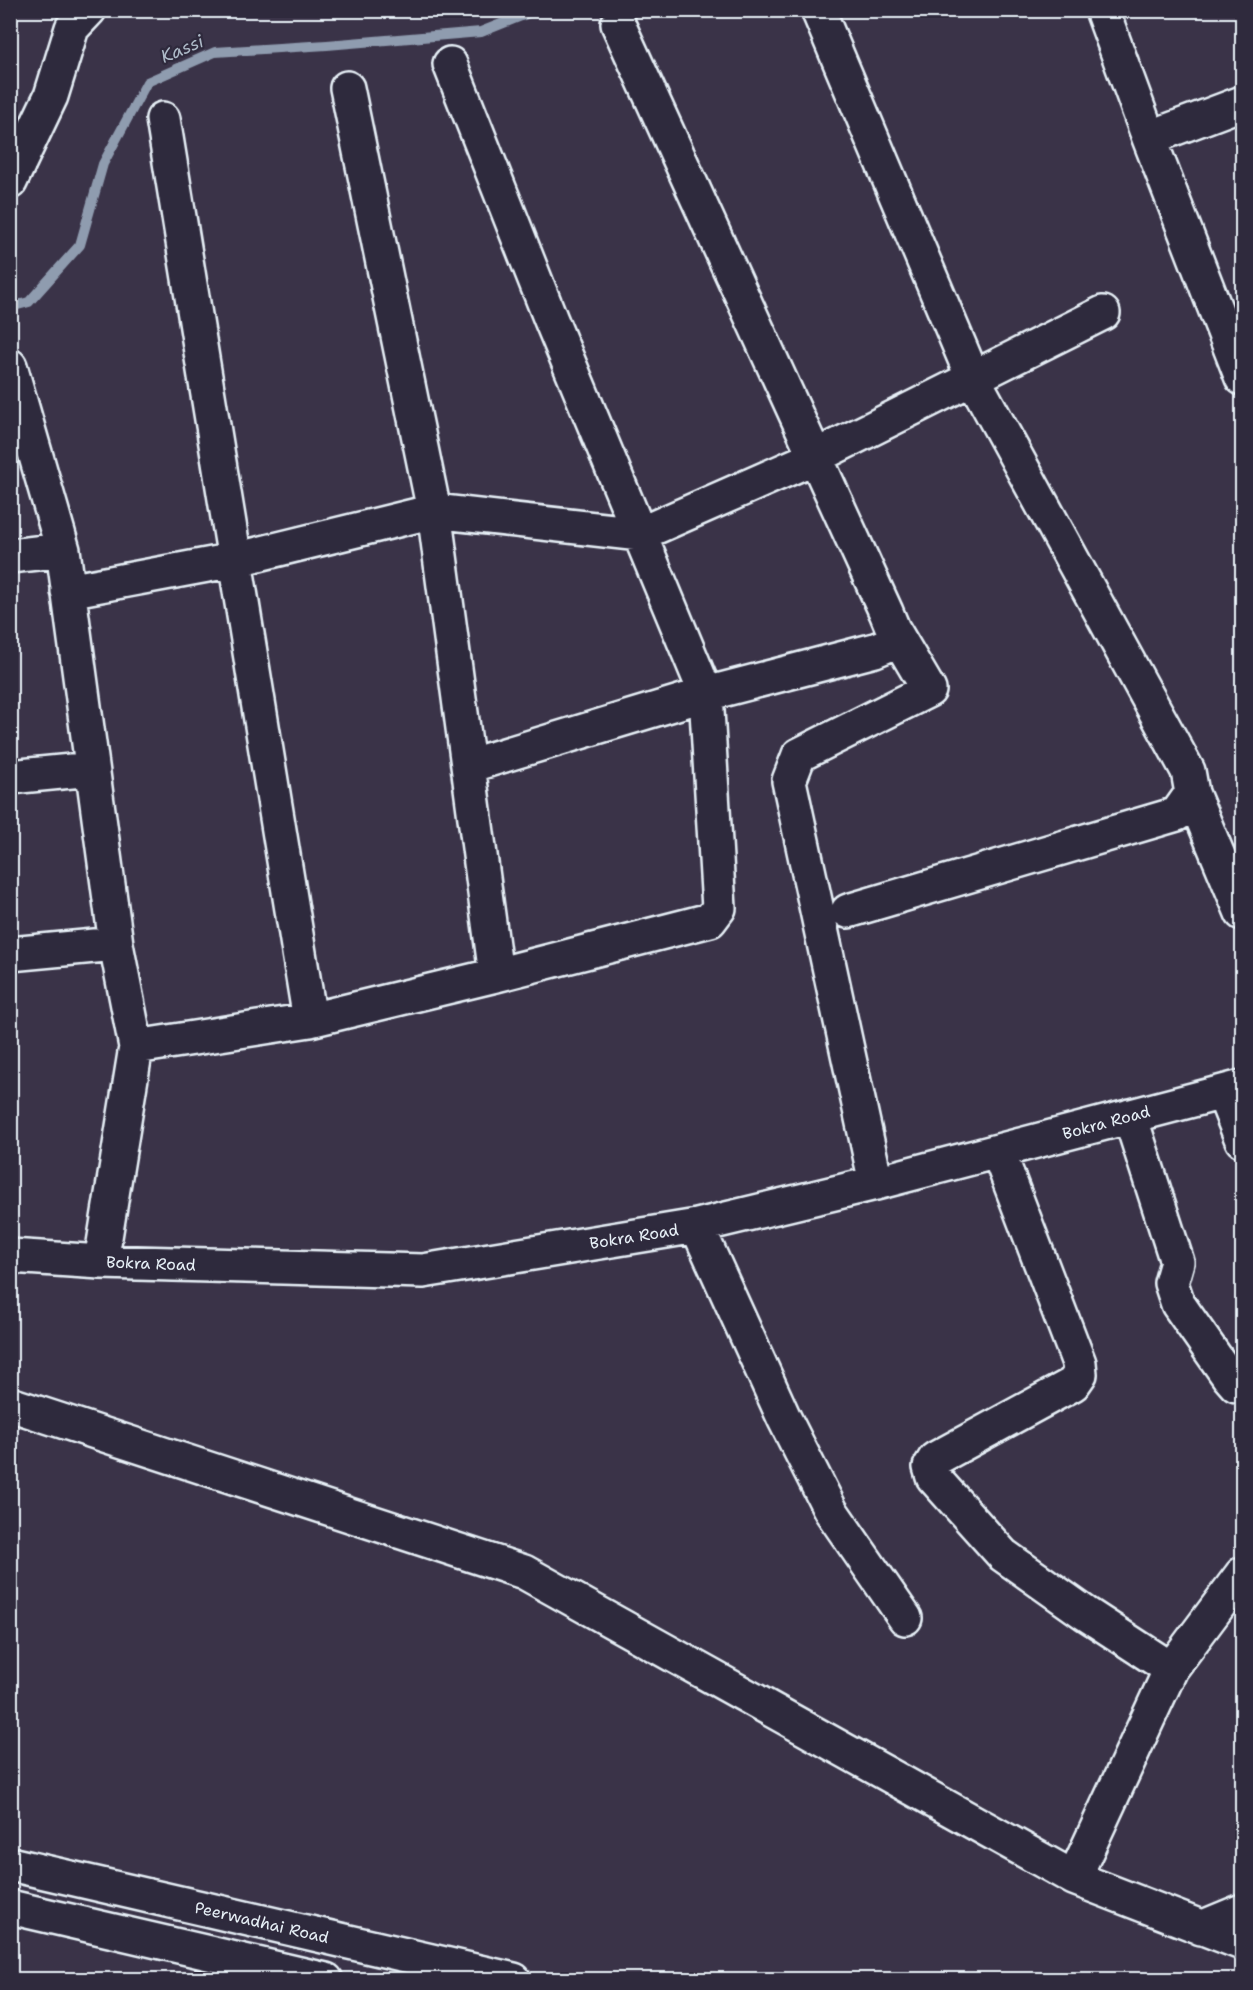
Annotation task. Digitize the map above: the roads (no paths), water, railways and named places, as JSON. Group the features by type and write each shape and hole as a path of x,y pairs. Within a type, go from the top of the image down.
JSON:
{"street":[{"path":"10,182 51,96 72,28 89,10"},
{"path":"818,10 973,378 1188,771 1192,793 1242,914"},
{"path":"1102,10 1242,378"},
{"path":"618,24 893,629 929,690 799,756 789,782 876,1183"},
{"path":"136,1047 310,1020 710,920 719,908 706,694 547,309 450,64"},
{"path":"347,88 434,511 496,975"},
{"path":"1149,138 1242,103"},
{"path":"163,119 310,1020"},
{"path":"68,591 234,560 434,511 640,534 815,456 1103,313"},
{"path":"10,366 15,398 63,550 116,944 136,1047 100,1262"},
{"path":"10,556 63,550"},
{"path":"468,766 706,694 875,650 892,643 893,629"},
{"path":"10,777 92,769"},
{"path":"848,911 1177,814 1192,793"},
{"path":"10,954 116,944"},
{"path":"1233,1090 1242,1140"},
{"name":"Bokra Road","path":"10,1256 100,1262 423,1271 697,1226 876,1183 1233,1090"},
{"path":"1130,1116 1177,1263 1171,1283 1179,1304 1229,1377 1236,1385 1242,1384"},
{"path":"998,1151 1079,1363 1080,1374 1072,1384 935,1459 930,1467 933,1477 1003,1555 1171,1670"},
{"path":"697,1226 784,1418 831,1511 904,1618"},
{"path":"10,1404 524,1572 1074,1878 1242,1943"},
{"path":"1074,1878 1171,1670 1242,1574"},
{"name":"Peerwadhai Road","path":"10,1864 514,1980"},
{"path":"10,1907 326,1980"},
{"path":"1200,1928 1242,1911"}],"waterway":[{"name":"Kassi","path":"10,307 29,302 80,245 103,164 147,82 215,52 481,32 536,10"}]}
